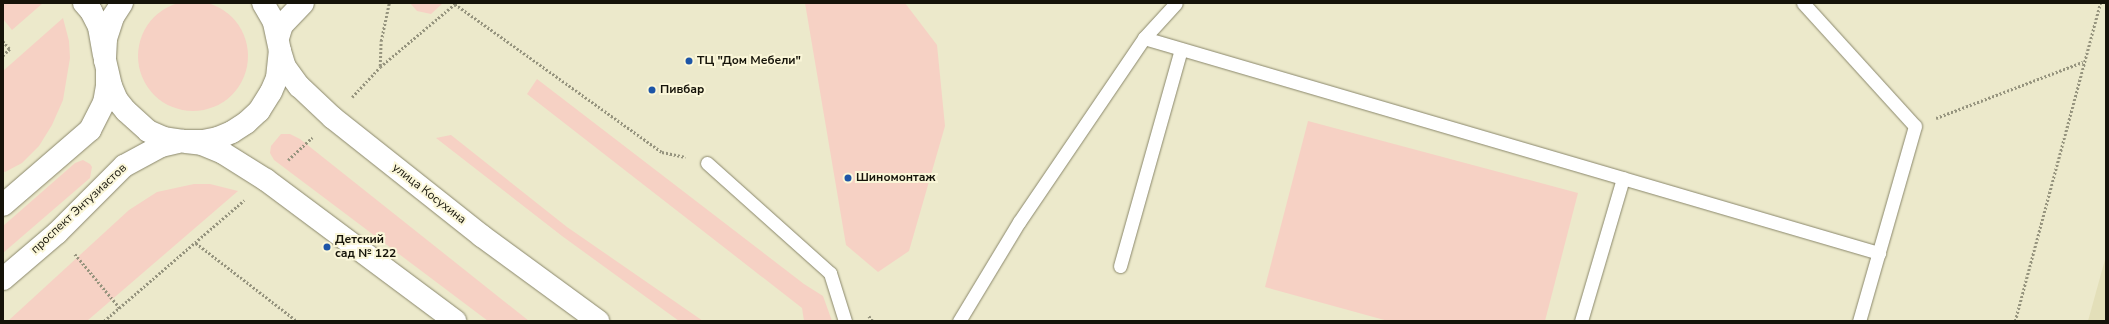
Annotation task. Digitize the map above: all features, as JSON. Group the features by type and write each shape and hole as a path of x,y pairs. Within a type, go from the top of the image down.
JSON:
{"main road":[{"path":"84,3 91,11 99,27 106,66 118,100 136,121 148,131 164,138 202,144 223,153 266,180 455,321"},
{"path":"90,3 104,6 117,3"},
{"path":"3,206 90,130 104,103 107,86 106,39 113,17 122,3"},
{"name":"улица Косухина","path":"263,3 274,22 285,67 299,86 333,118 482,236 598,321"},
{"path":"183,141 203,141 218,138 246,123 259,111 271,92 276,78 282,25 304,3"},
{"name":"проспект Энтузиастов","path":"3,279 57,233 124,166 161,146 183,141"}],"lane":[{"path":"959,321 1019,222 1144,38 1176,3"},
{"path":"1803,3 1915,126 1859,321"},
{"path":"1144,38 1879,253"},
{"path":"1120,266 1181,49"},
{"path":"707,163 830,273 845,321"},
{"path":"1581,321 1623,178"}],"path":[{"path":"380,67 382,41 389,3"},
{"path":"2015,321 2100,3"},
{"path":"455,4 662,152 707,163"},
{"path":"3,41 10,49 3,56"},
{"path":"1915,126 2084,62"},
{"path":"196,243 297,321"}],"shaded area":[{"path":"193,1 214,5 224,10 232,17 239,25 244,35 248,56 244,77 239,87 232,95 224,102 214,107 193,111 172,107 162,102 154,95 147,87 142,77 138,56 142,35 147,25 154,17 162,10 172,5"},
{"path":"3,3 43,3 12,30 3,19"},
{"path":"410,3 443,3 431,14 417,11"},
{"path":"805,3 905,3 937,45 945,126 909,251 878,272 846,245"},
{"path":"63,18 69,41 70,58 63,100 52,125 39,146 22,163 5,172 3,171 3,71"},
{"path":"537,79 804,284 823,296 832,321 804,321 802,308 527,94"},
{"path":"1308,121 1578,193 1545,321 1388,321 1265,287"},
{"path":"281,134 290,134 300,139 529,321 488,321 274,160 270,153 271,146"},
{"path":"451,135 567,227 703,321 679,321 562,236 436,138"},
{"path":"83,160 92,167 90,178 3,253 3,226 75,163"},
{"path":"194,184 210,184 238,191 87,321 8,321 129,210 157,192"},
{"path":"2106,256 2106,321 2088,321"}],"place":[{"name":"ТЦ \"Дом Мебели\"","path":"689,61"},
{"name":"Пивбар","path":"652,90"},
{"name":"Шиномонтаж","path":"848,178"},
{"name":"Детский сад № 122","path":"327,247"}]}
